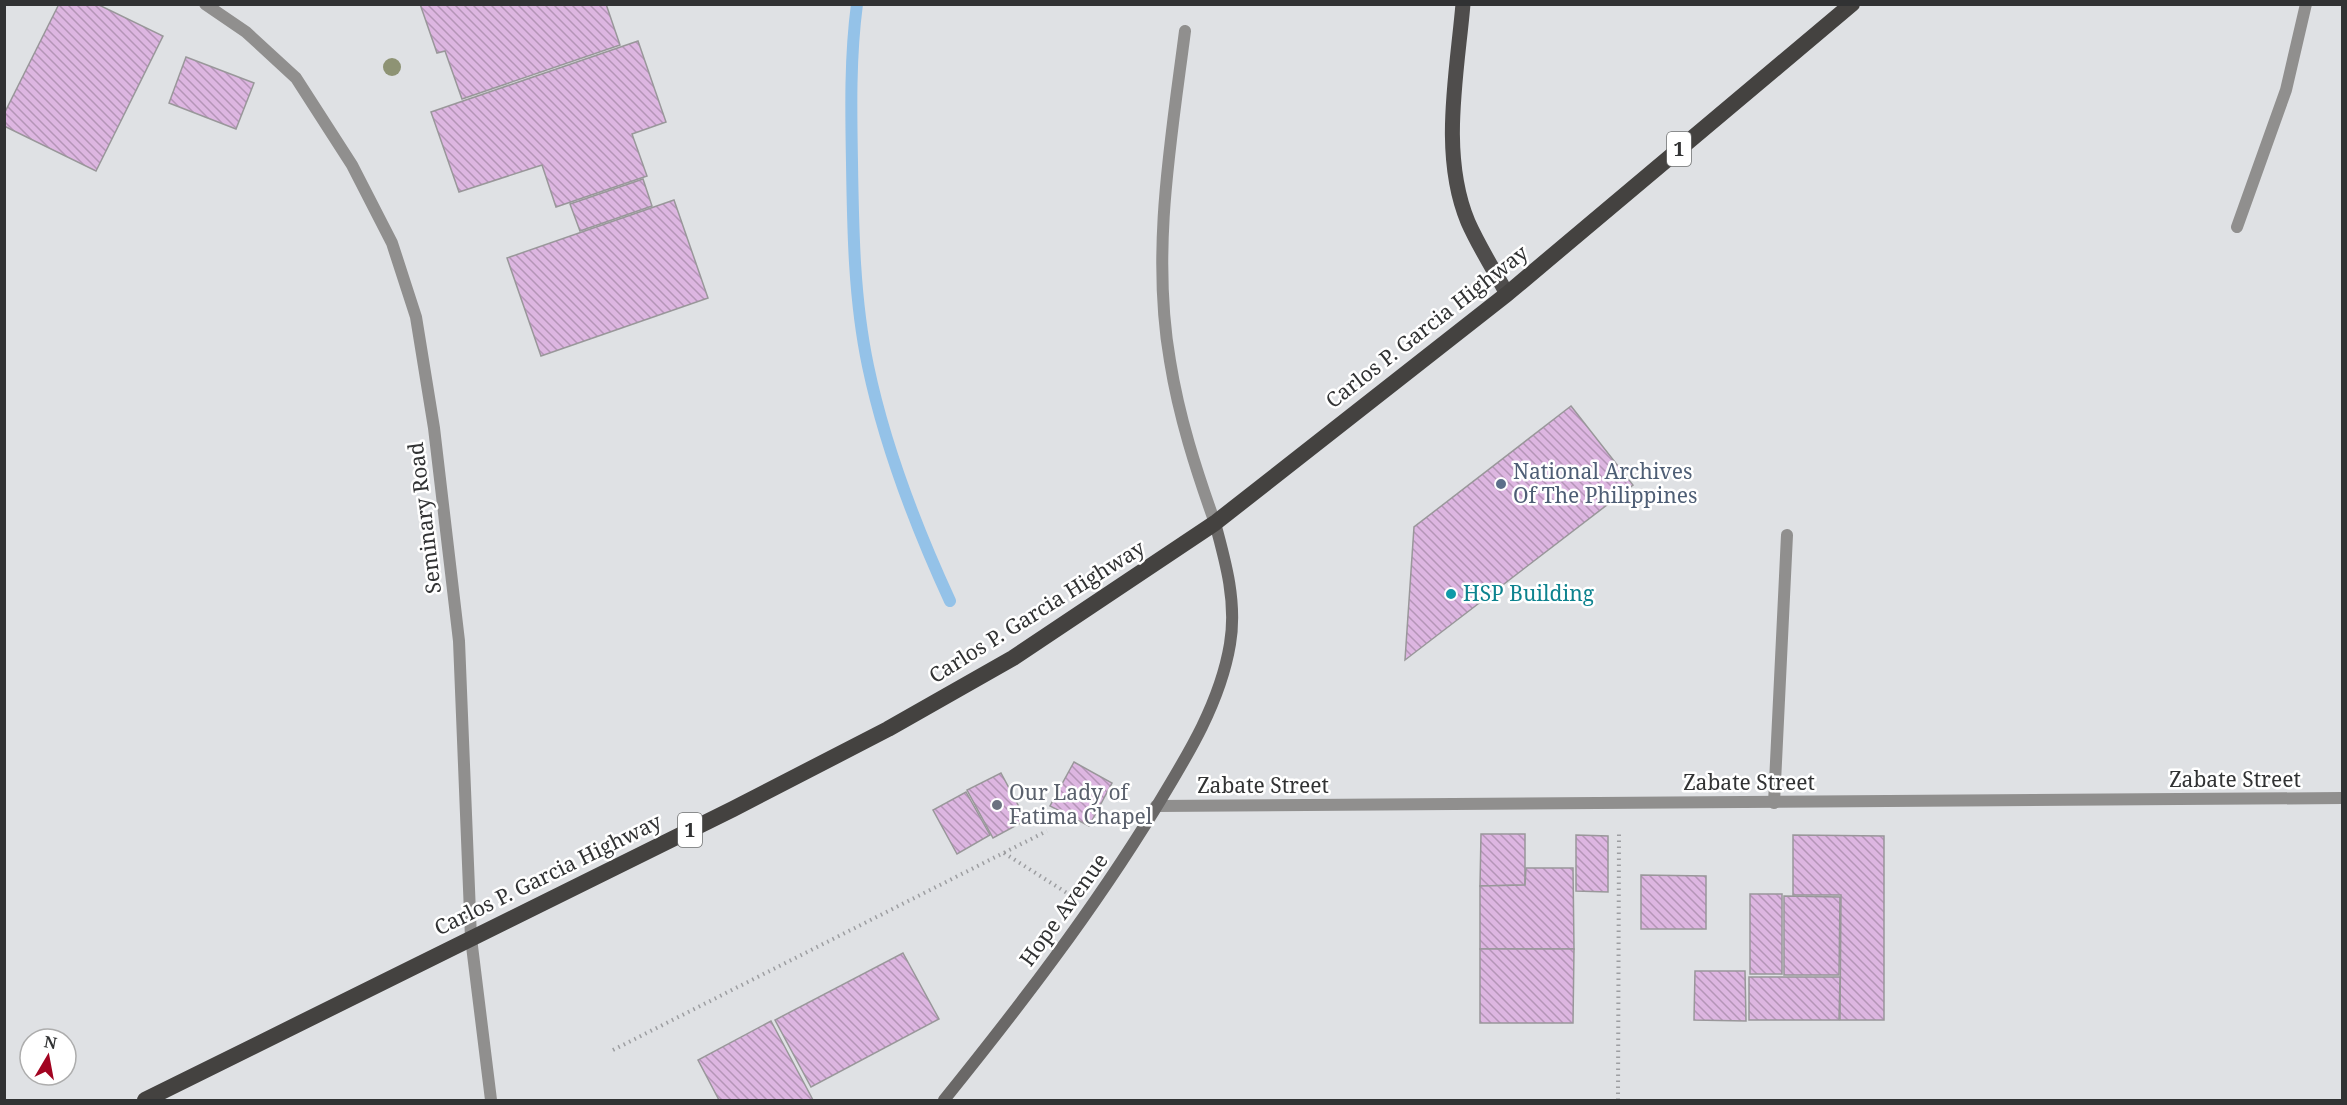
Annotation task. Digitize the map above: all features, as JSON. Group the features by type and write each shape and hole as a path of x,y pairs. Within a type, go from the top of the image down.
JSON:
{"highway":[{"name":"Carlos P. Garcia Highway","path":"145,1101 888,729 1013,658 1215,523 1507,294 1852,4"}],"main road":[{"path":"1463,4 1453,143 1458,184 1468,221 1507,294"},
{"name":"Hope Avenue","path":"944,1101 1045,971 1125,858 1177,774 1204,722 1221,681 1230,644 1231,585 1215,523"}],"street":[{"name":"Seminary Road","path":"205,4 246,32 296,78 352,165 392,243 416,317 435,439 459,641 471,938 490,1101"},
{"path":"2237,227 2286,90 2306,4"},
{"path":"1185,31 1167,172 1162,244 1164,303 1170,360 1181,416 1215,523"},
{"path":"1774,803 1787,535"},
{"name":"Zabate Street","path":"1156,807 2343,798"}],"path":[{"path":"1618,1101 1619,804"},
{"path":"613,1050 1047,831"},
{"path":"1004,853 1050,882"}],"building":[{"path":"59,4 97,4 163,36 96,171 4,126 4,114"},
{"path":"420,4 606,4 620,45 462,99 445,51 437,53"},
{"path":"638,41 666,122 632,134 647,176 556,207 542,165 459,192 431,112"},
{"path":"186,57 254,83 236,129 169,103"},
{"path":"643,179 652,206 580,231 570,204"},
{"path":"674,200 708,298 541,356 507,258"},
{"name":"HSP Building","path":"1571,406 1633,485 1405,660 1414,527"},
{"path":"1074,762 1112,783 1089,826 1050,806"},
{"name":"Our Lady of Fatima Chapel","path":"1001,773 1026,820 993,838 967,790"},
{"path":"966,792 990,835 957,854 933,810"},
{"path":"1481,834 1525,834 1525,885 1480,886"},
{"path":"1576,835 1608,836 1608,892 1576,891"},
{"path":"1793,835 1884,836 1884,1020 1840,1020 1841,895 1793,895"},
{"path":"1526,868 1573,868 1574,949 1480,949 1480,886 1525,885"},
{"path":"1641,875 1706,876 1706,929 1641,929"},
{"path":"1750,894 1782,894 1782,974 1750,974"},
{"path":"1784,896 1840,897 1839,975 1784,975"},
{"path":"1480,949 1574,949 1573,1023 1480,1023"},
{"path":"903,953 939,1019 811,1087 775,1020"},
{"path":"1695,971 1745,971 1746,1021 1694,1020"},
{"path":"1749,977 1840,977 1839,1020 1749,1020"},
{"path":"771,1021 813,1100 719,1100 698,1060"}],"waterway":[{"path":"857,4 853,44 852,188 855,265 863,341 875,396 892,456 913,515 950,601"}],"place":[{"name":"National Archives Of The Philippines","path":"1501,484"},
{"name":"HSP Building","path":"1451,594"},
{"name":"Our Lady of Fatima Chapel","path":"997,805"}]}
